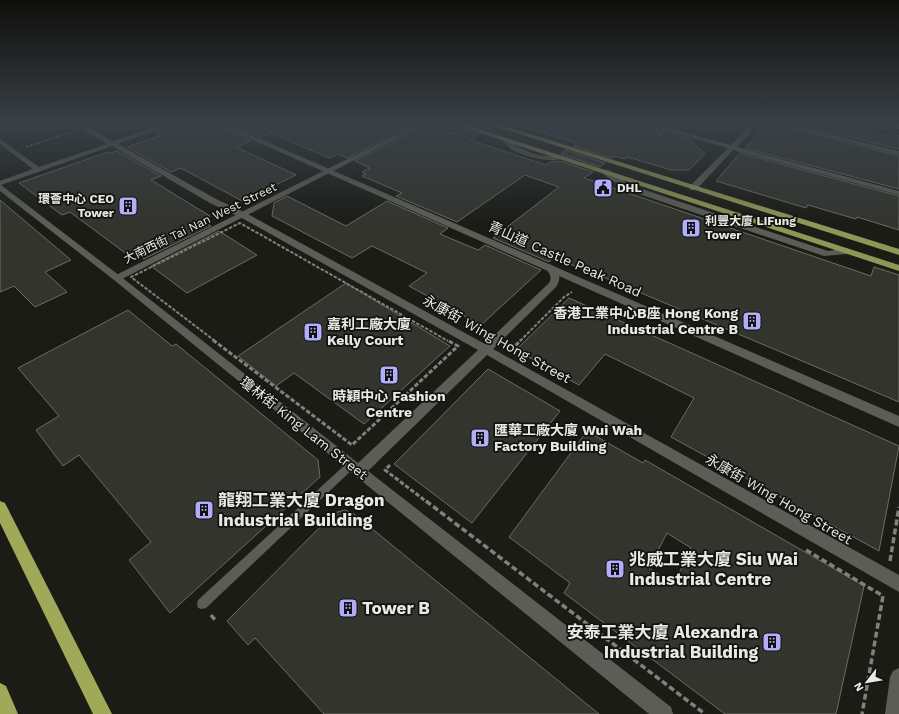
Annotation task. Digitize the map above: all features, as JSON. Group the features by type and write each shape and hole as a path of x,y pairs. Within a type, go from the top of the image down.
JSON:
{"highway":[{"path":"0,508 103,714"},
{"path":"0,692 8,714"}],"main road":[{"path":"562,157 899,268"},
{"path":"596,157 899,252"}],"street":[{"path":"23,157 40,170"},
{"path":"0,183 76,157"},
{"name":"永康街 Wing Hong Street","path":"136,157 213,201 243,214 485,349 899,584"},
{"name":"青山道 Castle Peak Road","path":"294,157 549,267 899,422"},
{"name":"大南西街 Tai Nan West Street","path":"117,278 356,157"},
{"path":"542,157 556,157"},
{"path":"693,188 723,157"},
{"path":"767,157 899,193"},
{"path":"606,172 627,187 690,211 772,239 827,254 847,251"},
{"name":"瓊林街 King Lam Street","path":"0,187 117,278 664,714"},
{"path":"355,468 553,285 556,279 555,274 549,267"},
{"path":"894,714 899,677"}],"lane":[{"path":"202,604 355,468"}],"path":[{"path":"240,223 305,259 458,346 352,445 132,277 240,223"},
{"path":"508,353 568,293 574,292"},
{"path":"396,459 385,470 705,714"},
{"path":"889,565 899,508"},
{"path":"801,548 883,596 862,714"}],"building":[{"path":"93,157 128,157 161,176 151,180 210,216 205,222 211,226 144,259 136,254 128,255 70,212 62,215 19,183"},
{"path":"145,157 258,157 296,175 242,201 181,168 171,172"},
{"path":"362,157 523,157 546,165 551,162 560,161 593,172 584,178 871,276 874,267 899,275 899,402 554,257 549,262 493,238 559,187 525,175 457,222 396,196 402,193 362,176 366,174 362,172 370,168 355,161"},
{"path":"571,157 588,157 605,163 600,167"},
{"path":"629,157 702,157 689,170 671,170"},
{"path":"736,157 756,157 899,196 899,230 857,217 856,219 808,205 806,208 716,181"},
{"path":"780,157 899,157 899,189"},
{"path":"287,196 346,226 387,201 448,228 440,234 478,250 485,245 541,270 481,325 409,286 427,273 372,246 352,258 272,216 274,203"},
{"path":"0,200 71,260 45,272 67,292 35,307 14,286 0,292"},
{"path":"219,231 257,255 187,293 151,266"},
{"path":"346,283 450,346 364,424 294,373 276,386 238,356"},
{"path":"569,298 899,446 879,551 671,437 694,398 605,354 579,385 516,350"},
{"name":"龍翔工業大廈 Dragon Industrial Building","path":"128,310 172,346 176,344 318,460 320,477 170,613 129,560 151,542 79,455 63,466 36,430 59,416 18,368"},
{"name":"匯華工廠大廈 Wui Wah Factory Building","path":"488,369 560,411 472,523 394,464"},
{"path":"587,431 643,463 645,460 864,586 836,714 725,714 564,593 570,583 509,537","holes":["667,533 691,548 674,584 649,568"]},
{"path":"345,510 354,514 599,714 324,714 255,638 248,645 227,621 334,513"}],"place":[{"name":"DHL","path":"603,188"},
{"name":"環薈中心 CEO Tower","path":"128,206"},
{"name":"利豐大廈 LiFung Tower","path":"691,228"},
{"name":"香港工業中心B座 Hong Kong Industrial Centre B","path":"752,321"},
{"name":"嘉利工廠大廈 Kelly Court","path":"313,332"},
{"name":"時穎中心 Fashion Centre","path":"389,375"},
{"name":"匯華工廠大廈 Wui Wah Factory Building","path":"480,438"},
{"name":"龍翔工業大廈 Dragon Industrial Building","path":"204,510"},
{"name":"兆威工業大廈 Siu Wai Industrial Centre","path":"615,569"},
{"name":"Tower B","path":"348,608"},
{"name":"安泰工業大廈 Alexandra Industrial Building","path":"772,642"}]}
